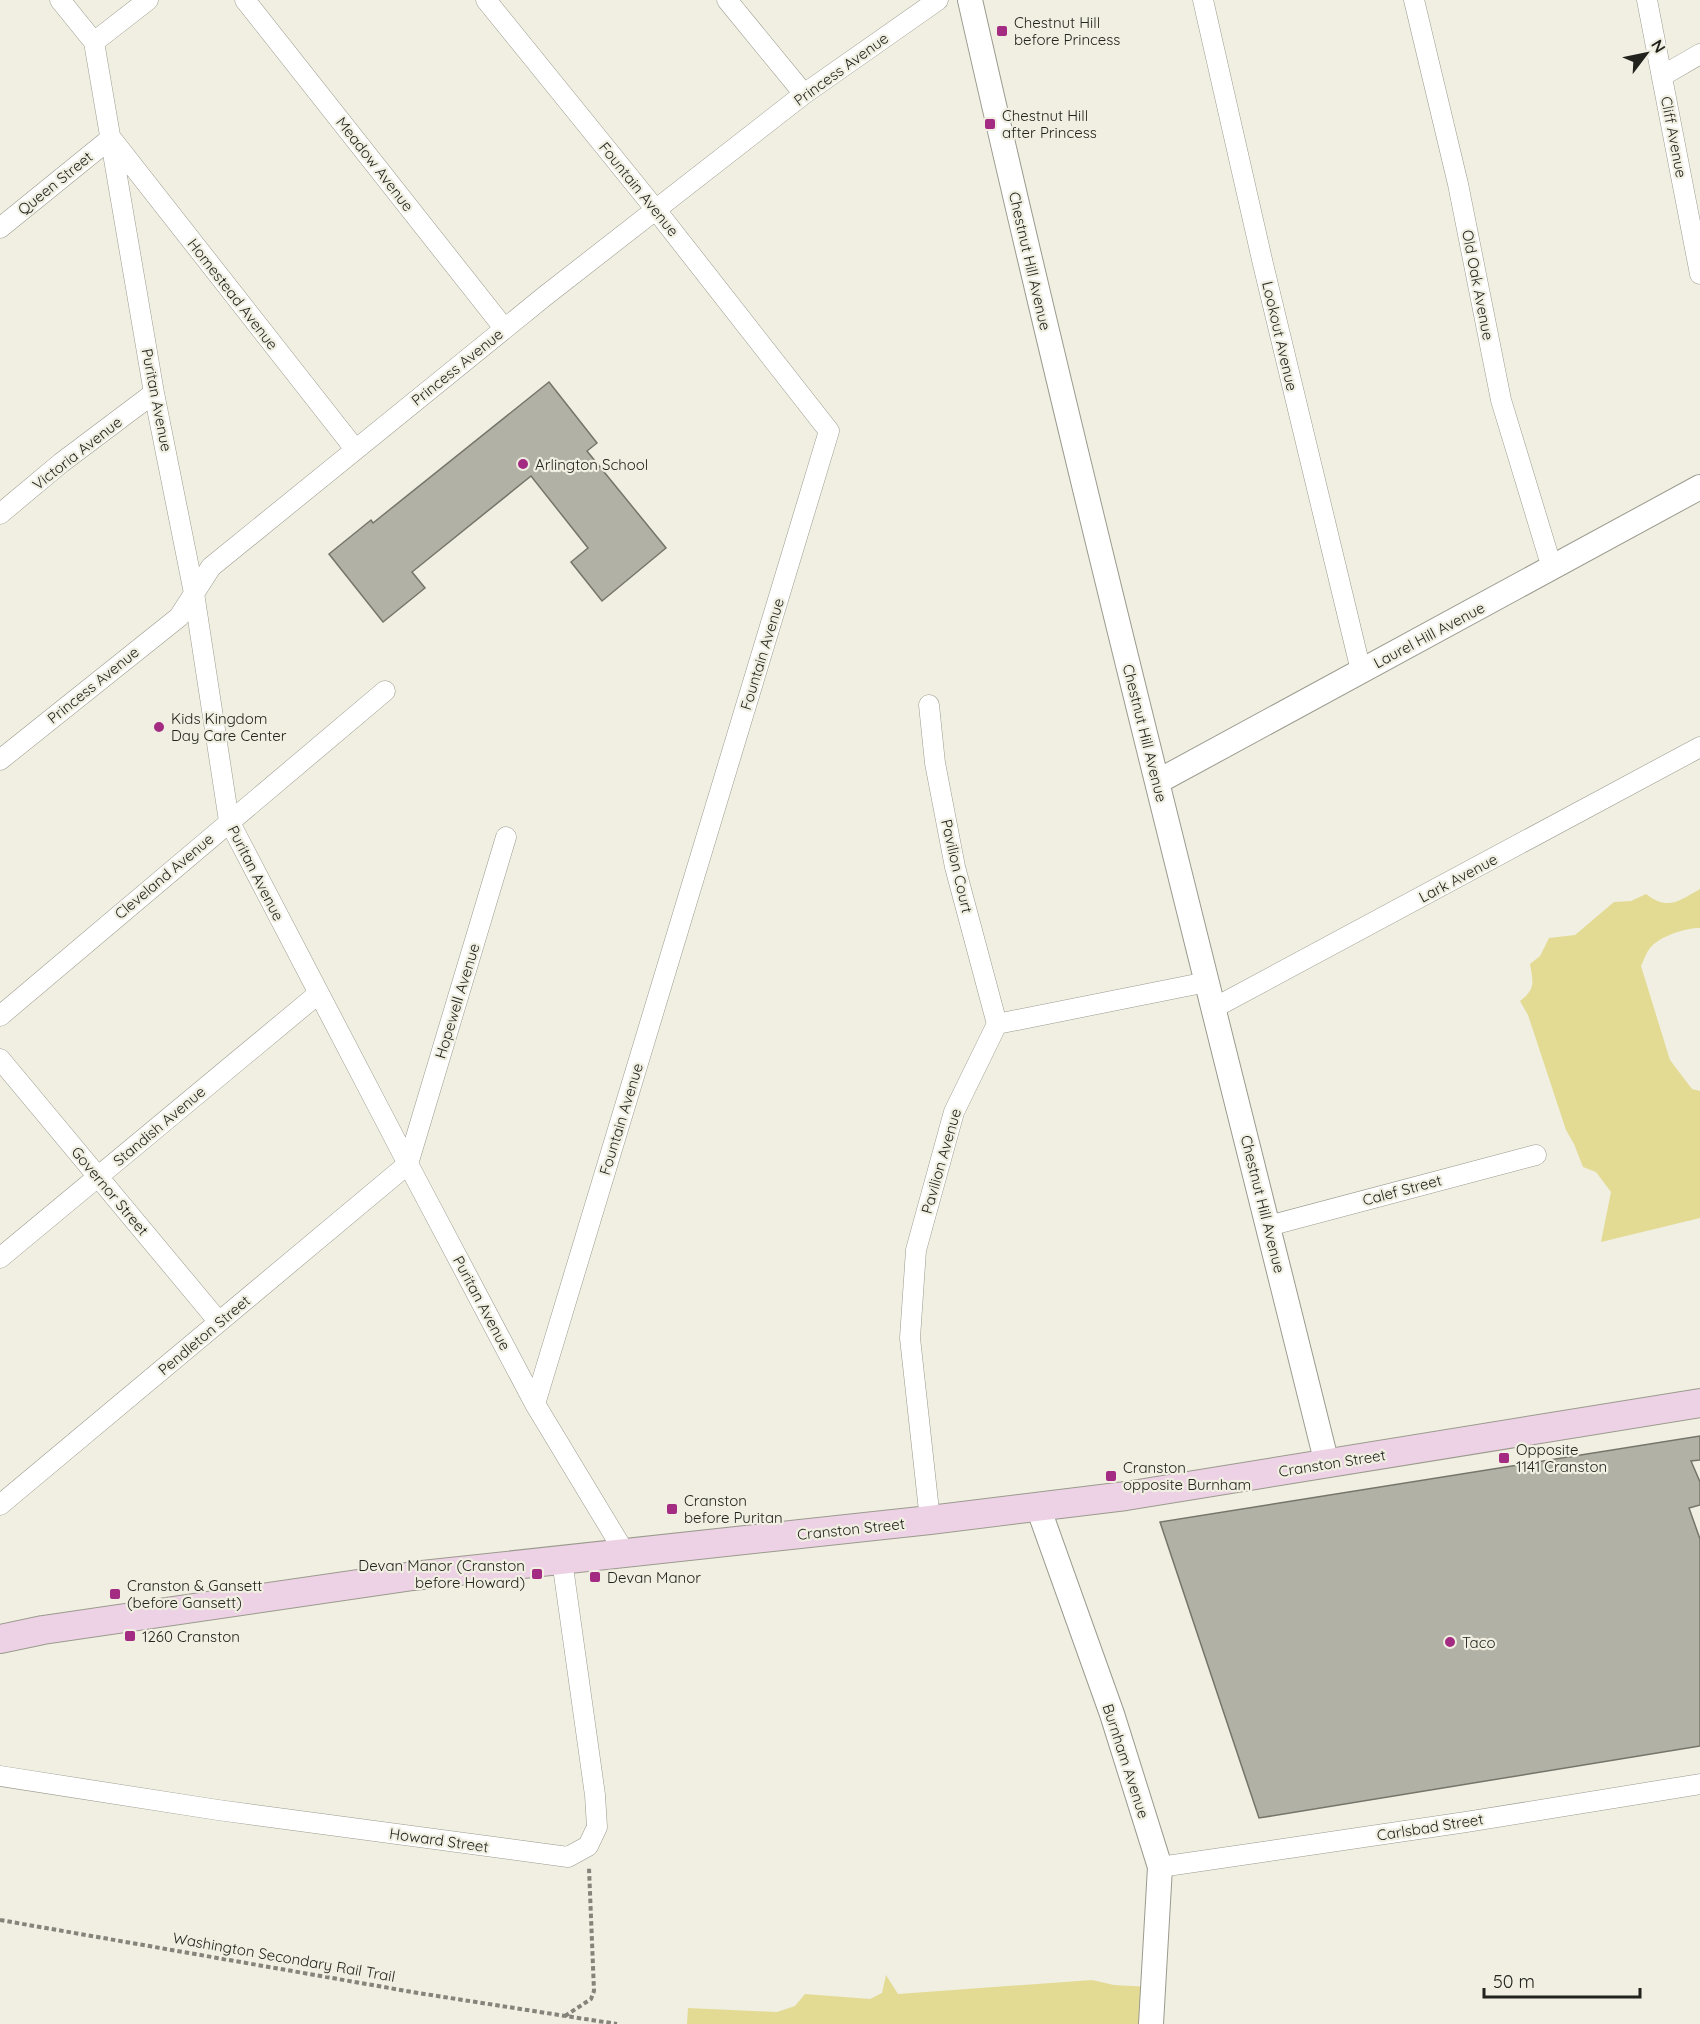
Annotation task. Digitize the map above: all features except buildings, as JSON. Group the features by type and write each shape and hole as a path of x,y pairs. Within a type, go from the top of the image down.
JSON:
{"main road":[{"name":"Cranston Street","path":"0,1639 43,1630 413,1576 930,1520 1126,1496 1700,1403"}],"street":[{"path":"60,0 94,42 148,0"},
{"name":"Meadow Avenue","path":"245,0 504,328"},
{"name":"Fountain Avenue","path":"486,0 656,210 829,430 536,1404"},
{"path":"727,0 804,94"},
{"name":"Princess Avenue","path":"0,760 179,617 211,567 504,328 804,94 938,0"},
{"name":"Chestnut Hill Avenue","path":"970,0 1021,224 1157,782 1327,1464"},
{"name":"Lookout Avenue","path":"1203,0 1263,264 1361,671"},
{"name":"Old Oak Avenue","path":"1414,0 1458,184 1501,400 1552,568"},
{"name":"Cliff Avenue","path":"1647,0 1700,274"},
{"name":"Puritan Avenue","path":"94,42 154,393 194,593 229,821 318,994 536,1404 625,1553"},
{"path":"1662,76 1700,54"},
{"name":"Queen Street","path":"0,228 111,138"},
{"name":"Homestead Avenue","path":"111,138 355,449"},
{"name":"Victoria Avenue","path":"0,514 61,463 154,393"},
{"name":"Laurel Hill Avenue","path":"1157,782 1700,487"},
{"name":"Cleveland Avenue","path":"0,1016 385,692"},
{"name":"Pavilion Court","path":"929,705 935,763 955,867 996,1024"},
{"name":"Lark Avenue","path":"1214,1008 1700,747"},
{"name":"Hopewell Avenue","path":"408,1164 506,837"},
{"path":"996,1024 1207,982"},
{"name":"Standish Avenue","path":"0,1258 318,994"},
{"name":"Pavilion Avenue","path":"930,1520 910,1338 916,1250 954,1112 996,1024"},
{"name":"Governor Street","path":"0,1059 219,1322"},
{"name":"Calef Street","path":"1268,1226 1536,1155"},
{"name":"Pendleton Street","path":"0,1505 408,1164"},
{"name":"Burnham Avenue","path":"1038,1507 1113,1714 1160,1867 1151,2024"},
{"path":"562,1560 597,1827 588,1846"},
{"name":"Howard Street","path":"0,1776 218,1810 568,1857 588,1846"},
{"name":"Carlsbad Street","path":"1160,1867 1466,1822 1700,1784"}],"path":[{"path":"564,2017 591,1999 594,1991 588,1846"},
{"name":"Washington Secondary Rail Trail","path":"0,1920 418,1993 617,2024"}],"shaded area":[{"path":"1700,889 1700,928 1666,936 1650,948 1641,966 1670,1060 1692,1089 1700,1091 1700,1218 1601,1242 1611,1192 1596,1172 1583,1167 1566,1130 1528,1015 1520,1001 1531,989 1530,964 1540,956 1549,938 1575,935 1614,902 1631,901 1646,894 1667,903 1679,900"},
{"path":"886,1975 898,1994 1092,1980 1114,1985 1152,1987 1152,2024 687,2024 688,2008 777,2012 795,2006 805,1994 870,1999 882,1993"}],"place":[{"name":"Chestnut Hill before Princess","path":"1002,31"},
{"name":"Chestnut Hill after Princess","path":"990,124"},
{"name":"Arlington School","path":"523,464"},
{"name":"Kids Kingdom Day Care Center","path":"159,727"},
{"name":"Opposite 1141 Cranston","path":"1504,1458"},
{"name":"Cranston opposite Burnham","path":"1111,1476"},
{"name":"Cranston before Puritan","path":"672,1509"},
{"name":"Devan Manor (Cranston before Howard)","path":"537,1574"},
{"name":"Devan Manor","path":"595,1577"},
{"name":"Cranston & Gansett (before Gansett)","path":"115,1594"},
{"name":"1260 Cranston","path":"130,1636"},
{"name":"Taco","path":"1450,1642"}]}
